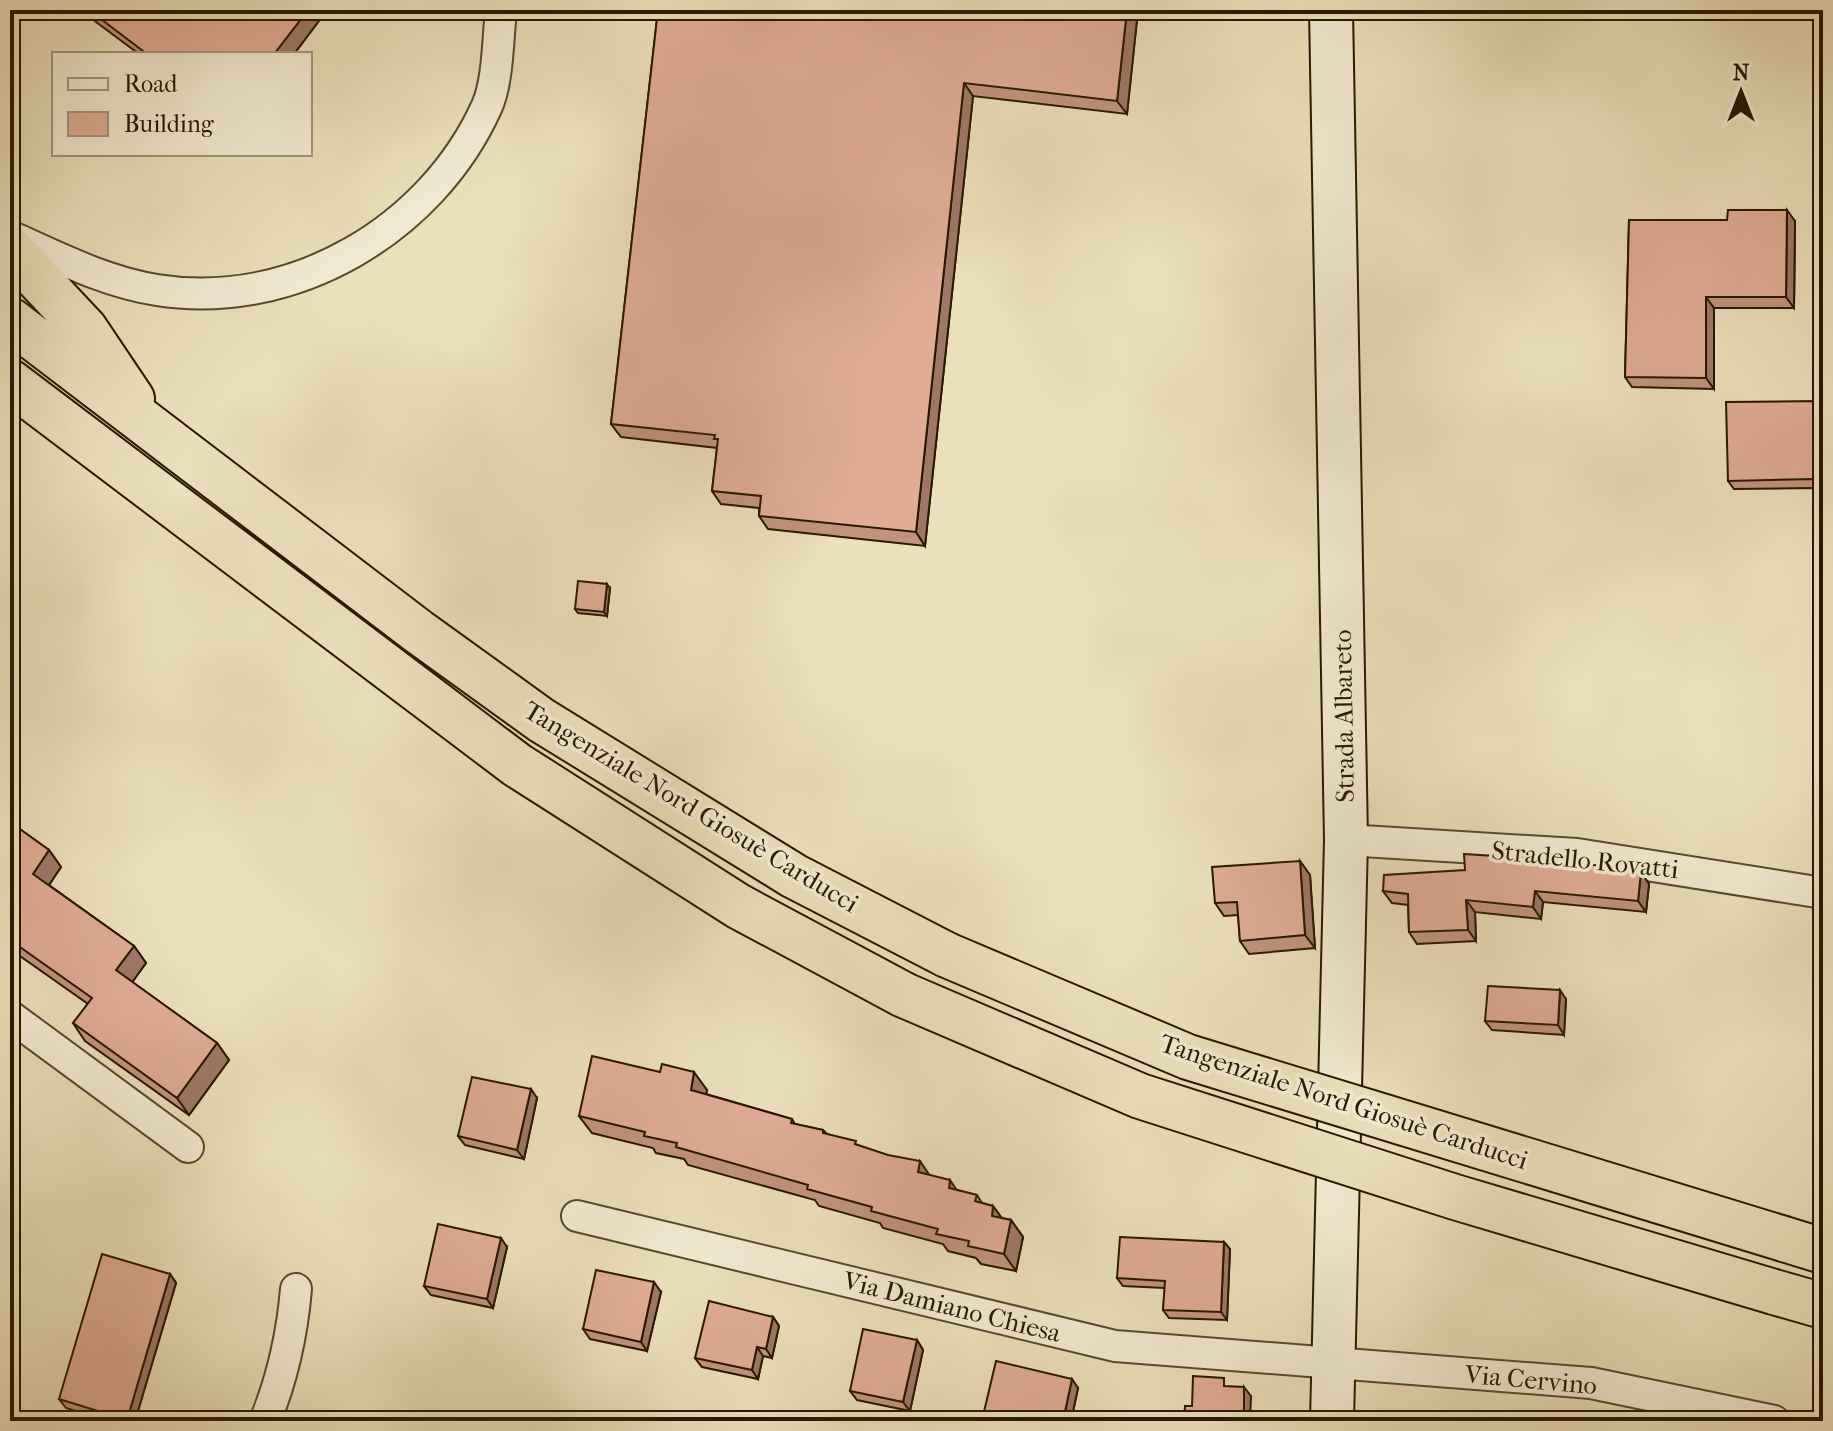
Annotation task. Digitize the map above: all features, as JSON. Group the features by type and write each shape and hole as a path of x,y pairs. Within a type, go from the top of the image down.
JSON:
{"highway":[{"path":"10,249 85,329 151,427"},
{"name":"Tangenziale Nord Giosuè Carducci","path":"10,320 419,632 541,720 794,876 947,955 1188,1057 1804,1245"},
{"name":"Tangenziale Nord Giosuè Carducci","path":"10,382 517,765 738,906 904,995 1140,1096 1455,1197 1823,1306"}],"street":[{"path":"10,236 92,273 158,290 229,293 296,279 356,252 425,199 461,155 489,102 501,10"},
{"name":"Strada Albareto","path":"1331,10 1346,840 1332,1421"},
{"name":"Stradello Rovatti","path":"1346,840 1577,854 1823,893"},
{"path":"10,1016 188,1147"},
{"name":"Via Damiano Chiesa","path":"577,1216 1115,1346 1333,1364"},
{"path":"265,1421 289,1348 296,1289"},
{"name":"Via Cervino","path":"1333,1364 1591,1383 1774,1421"}],"building":[{"path":"89,10 308,10 276,52 144,52"},
{"path":"658,10 1127,10 1117,101 964,83 916,532 759,516 761,496 712,491 718,439 714,439 715,435 611,424"},
{"path":"1728,210 1787,210 1786,297 1706,297 1706,378 1625,377 1629,220 1727,220"},
{"path":"1823,401 1823,492 1814,492 1814,479 1728,481 1726,402"},
{"path":"578,581 607,584 604,612 575,609"},
{"path":"10,822 49,850 33,874 134,946 116,970 217,1043 177,1098 73,1023 92,998 10,940"},
{"path":"1464,854 1560,860 1641,872 1638,901 1535,891 1533,907 1466,900 1468,930 1409,932 1408,894 1383,891 1384,875 1465,870"},
{"path":"1300,861 1305,935 1240,941 1237,902 1215,903 1212,867"},
{"path":"1488,986 1560,990 1558,1025 1485,1021"},
{"path":"592,1056 660,1072 662,1064 694,1072 691,1090 792,1119 791,1123 823,1130 823,1133 856,1141 855,1144 888,1155 920,1161 918,1172 950,1180 949,1188 977,1195 975,1201 993,1206 992,1216 1011,1220 1004,1254 968,1246 969,1241 936,1234 938,1229 871,1211 872,1207 807,1189 808,1185 676,1147 677,1143 644,1136 645,1132 579,1116"},
{"path":"472,1077 531,1089 517,1150 458,1136"},
{"path":"438,1224 501,1238 487,1299 424,1286"},
{"path":"1120,1237 1224,1242 1221,1312 1163,1310 1165,1281 1117,1278"},
{"path":"102,1254 170,1274 127,1420 59,1399"},
{"path":"596,1270 654,1282 641,1342 583,1329"},
{"path":"709,1301 773,1317 766,1349 757,1347 752,1370 695,1358"},
{"path":"863,1329 917,1340 903,1402 850,1391"},
{"path":"996,1361 1072,1379 1063,1421 1005,1421 983,1416"},
{"path":"1193,1376 1224,1378 1224,1386 1244,1387 1244,1421 1184,1421 1185,1406 1192,1406"}]}
